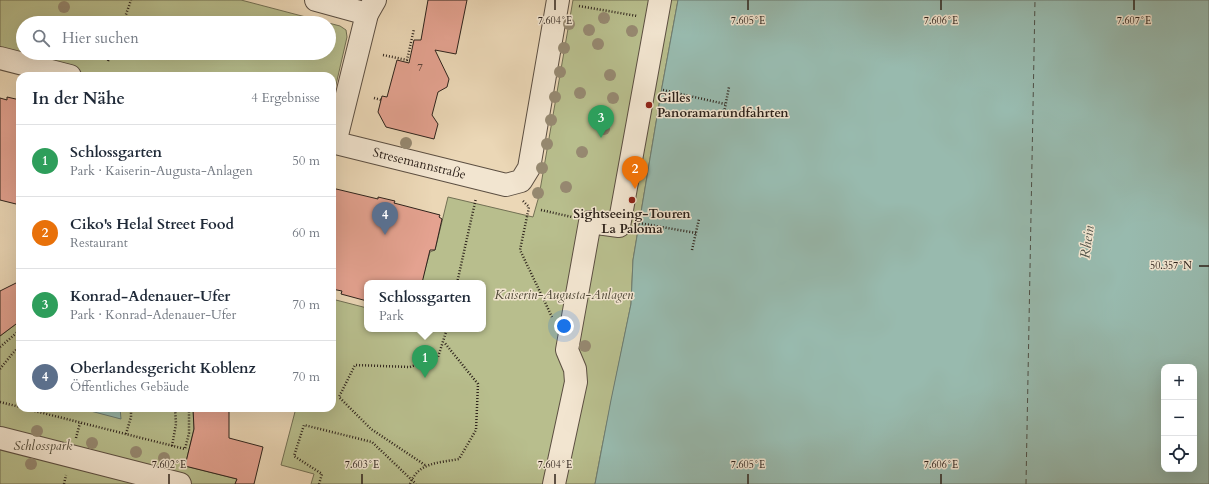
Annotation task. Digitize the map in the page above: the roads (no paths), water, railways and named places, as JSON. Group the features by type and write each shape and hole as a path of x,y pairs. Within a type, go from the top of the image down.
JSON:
{"street":[{"path":"316,0 371,7 336,132"},
{"name":"Stresemannstraße","path":"336,144 506,185 521,181 529,168 558,0"},
{"path":"554,484 576,382 575,368 567,350 590,222 620,226 659,10"},
{"path":"0,58 54,72"},
{"path":"0,438 180,484"}],"water":[{"name":"Rhein","path":"678,0 1209,0 1209,484 595,484 631,304 633,260"},
{"path":"94,412 120,412 121,419"}],"place":[{"name":"Gilles Panoramarundfahrten","path":"649,105"},
{"name":"Konrad-Adenauer-Ufer","path":"601,138"},
{"name":"Ciko's Helal Street Food","path":"635,189"},
{"name":"Sightseeing-Touren La Paloma","path":"632,200"},
{"name":"Oberlandesgericht Koblenz","path":"385,235"},
{"name":"Schlossgarten","path":"425,378"}],"park label":[{"name":"Kaiserin-Augusta-Anlagen","path":"564,295"},
{"name":"Schlosspark","path":"43,446"}]}
